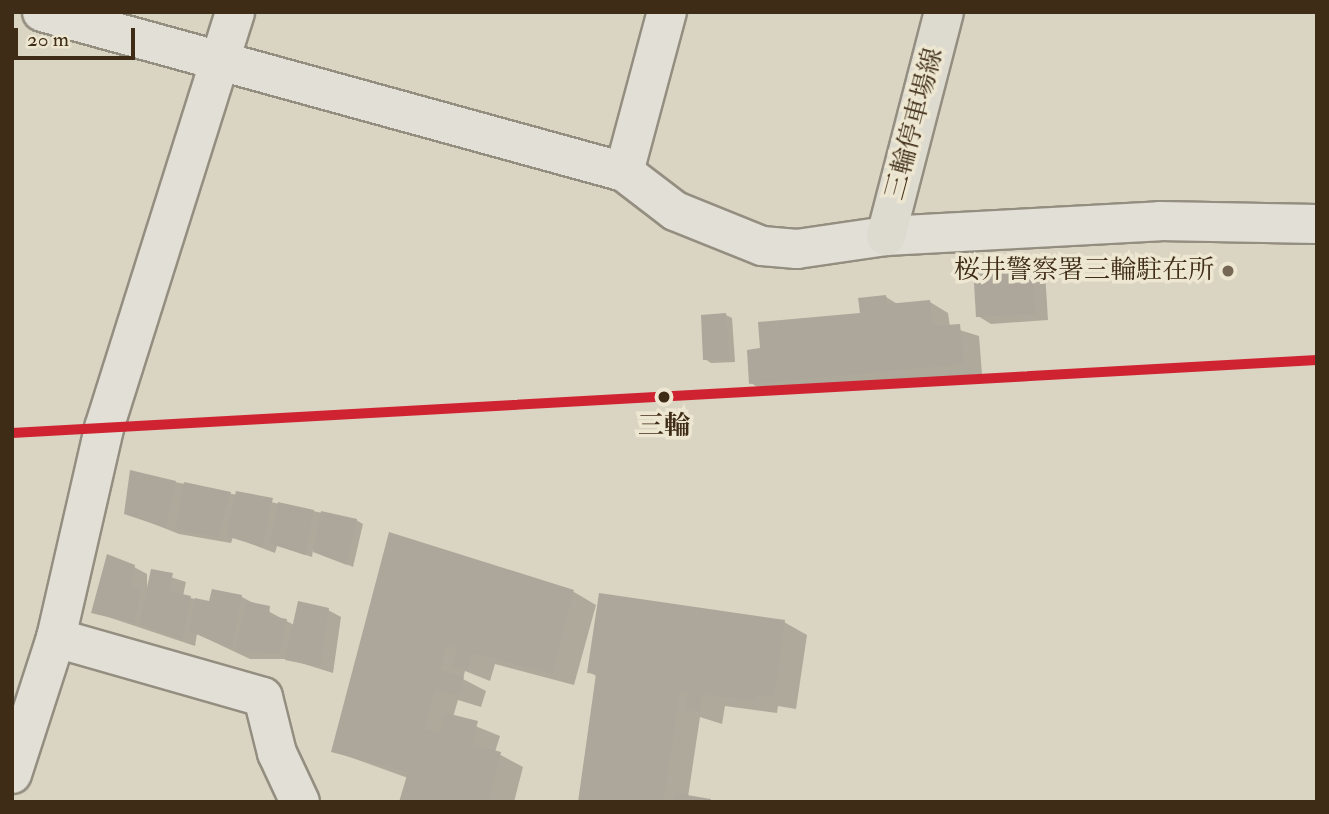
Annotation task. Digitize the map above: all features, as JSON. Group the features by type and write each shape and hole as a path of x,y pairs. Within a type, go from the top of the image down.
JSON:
{"main road":[{"name":"三輪停車場線","path":"886,236 944,12"}],"street":[{"path":"42,12 625,172 676,211 762,246 797,249 886,236 1160,221 1317,224"},
{"path":"12,774 56,638 104,428 235,12"},
{"path":"625,172 667,12"},
{"path":"56,638 263,697 276,753 300,802"}],"building":[{"path":"1032,263 1035,314 976,317 973,266"},
{"path":"886,295 887,304 930,300 933,326 960,324 964,364 749,384 747,350 760,348 758,322 860,313 858,298"},
{"path":"726,313 729,359 703,360 701,315"},
{"path":"130,470 176,481 166,528 124,514"},
{"path":"184,482 231,492 218,537 175,529"},
{"path":"236,491 273,498 262,547 226,536"},
{"path":"278,502 314,510 305,555 270,543"},
{"path":"321,511 357,519 347,565 313,552"},
{"path":"389,532 574,590 552,674 472,653 467,670 453,666 457,648 446,646 440,670 464,677 459,695 435,689 424,729 440,733 446,713 478,721 472,744 501,752 488,802 399,802 408,772 331,752"},
{"path":"107,554 135,565 130,587 142,589 134,623 91,613"},
{"path":"151,569 173,573 169,591 191,596 182,640 139,624"},
{"path":"212,589 242,595 232,649 189,631 195,598 209,601"},
{"path":"599,593 785,620 774,697 756,694 755,701 702,694 700,712 685,710 688,693 680,692 663,802 578,802 596,674 587,673"},
{"path":"246,601 270,606 269,616 287,619 280,653 235,652"},
{"path":"298,601 329,608 320,667 285,660"},
{"path":"675,793 711,799 710,802 674,802"}],"transit line":[{"path":"12,433 1317,360"}],"place":[{"name":"桜井警察署三輪駐在所","path":"1228,271"},
{"name":"三輪","path":"664,397"}]}
